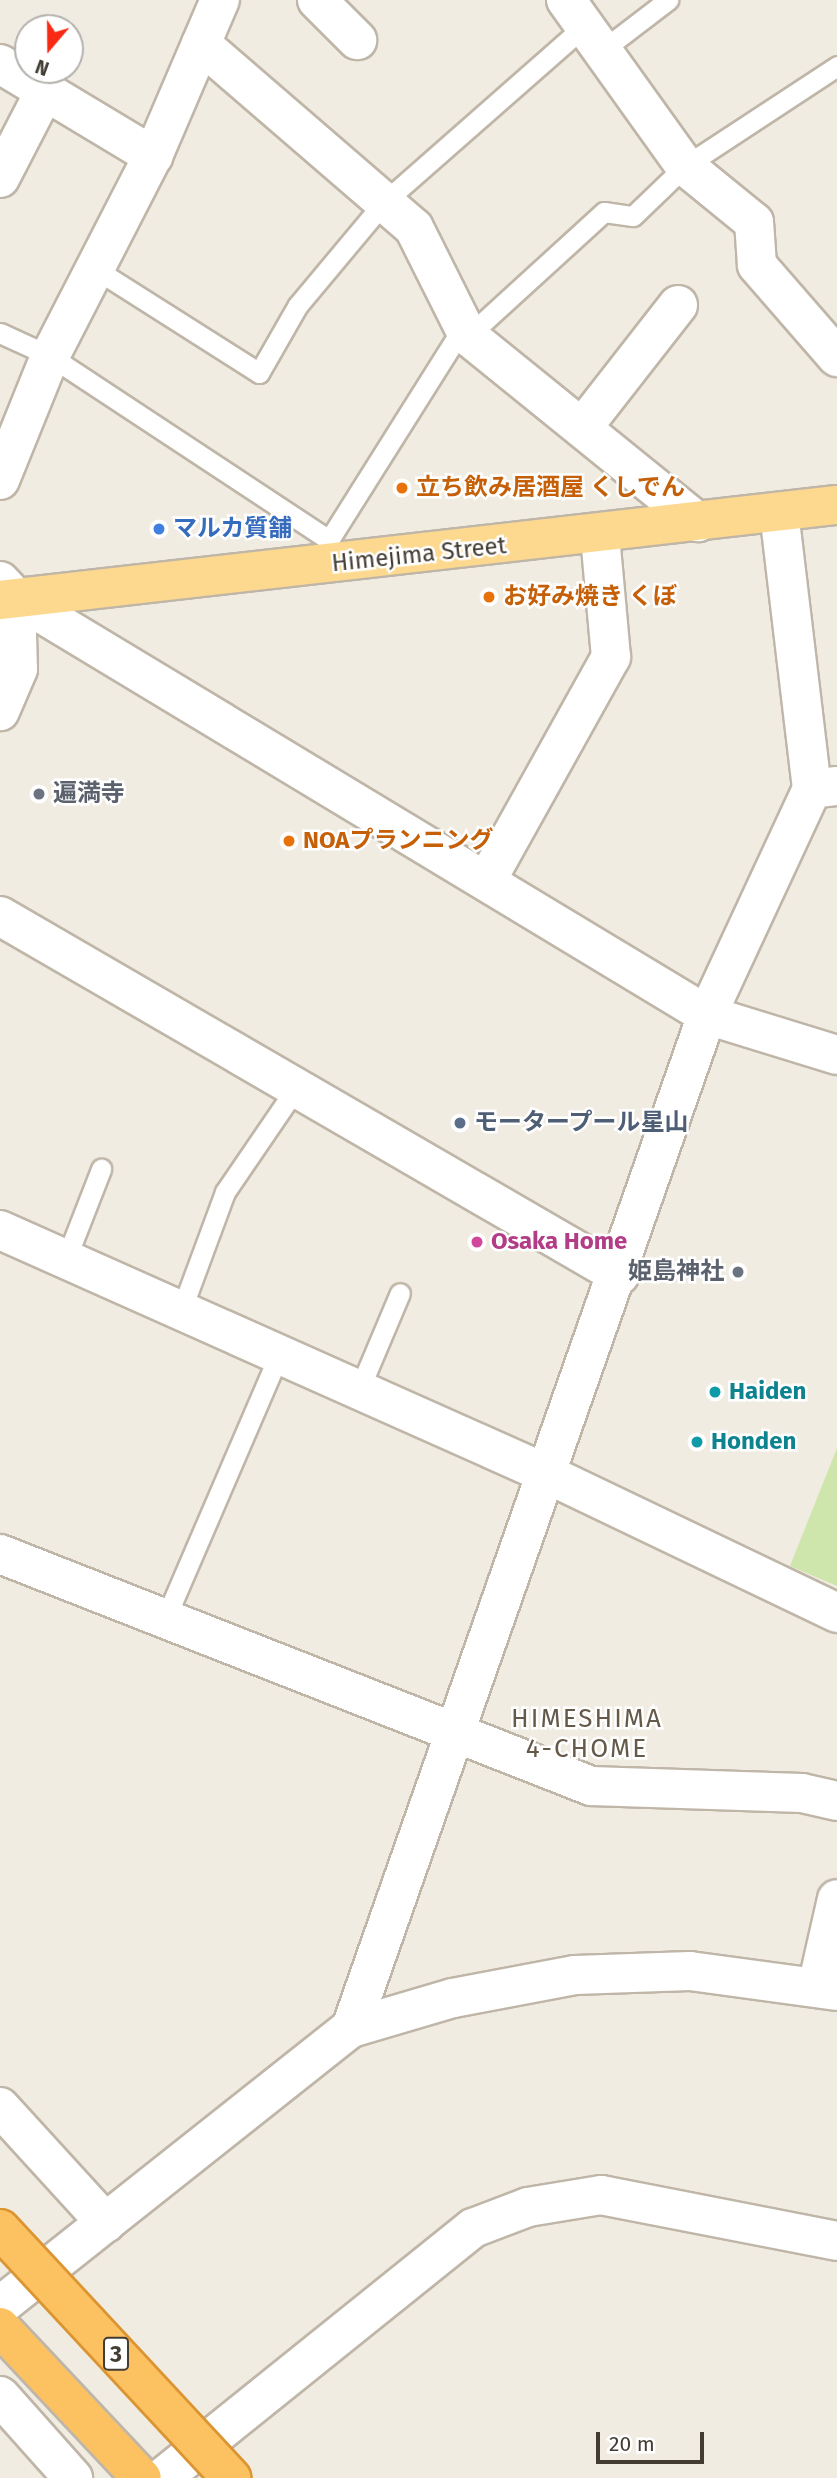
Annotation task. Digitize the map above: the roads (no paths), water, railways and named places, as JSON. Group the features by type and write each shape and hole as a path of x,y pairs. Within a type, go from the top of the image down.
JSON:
{"highway":[{"name":"3","path":"0,2229 231,2478"},
{"path":"0,2327 142,2478"}],"main road":[{"name":"Himejima Street","path":"4,592 330,552 600,535 837,505"}],"street":[{"path":"0,480 50,356 97,270 153,156 220,0"},
{"path":"317,0 357,40"},
{"path":"583,26 685,166 754,222 757,265 837,357"},
{"path":"201,44 414,228 466,331 698,522"},
{"path":"1,69 45,91 153,156"},
{"path":"0,178 45,91"},
{"path":"582,428 678,306"},
{"path":"351,2028 545,1473 619,1275 708,1015 825,788 779,512"},
{"path":"488,878 611,657 600,535"},
{"path":"4,592 488,878 708,1015 837,1055"},
{"path":"0,711 18,669 4,592"},
{"path":"0,916 619,1275"},
{"path":"0,1230 545,1473 837,1612"},
{"path":"0,1554 457,1728 591,1786 802,1793 837,1801"},
{"path":"0,2306 351,2028 453,1998 575,1975 690,1972 827,1989 837,1899"},
{"path":"0,2107 106,2223"},
{"path":"162,2478 473,2228 528,2207 601,2195 837,2241"},
{"path":"0,2396 73,2478"}],"lane":[{"path":"97,270 259,373 298,305 384,202 583,26 668,0"},
{"path":"0,332 50,356 132,416 330,552 466,331 604,212 633,216 685,166 837,66"},
{"path":"181,1311 225,1192 296,1088"},
{"path":"65,1259 101,1169"},
{"path":"359,1390 400,1293"},
{"path":"166,1618 279,1355"}],"place":[{"name":"立ち飲み居酒屋 くしでん","path":"402,488"},
{"name":"マルカ質舗","path":"159,529"},
{"name":"お好み焼き くぼ","path":"489,597"},
{"name":"遍満寺","path":"39,794"},
{"name":"NOAプランニング","path":"289,841"},
{"name":"モータープール星山","path":"460,1123"},
{"name":"Osaka Home","path":"477,1242"},
{"name":"姫島神社","path":"738,1272"},
{"name":"Haiden","path":"715,1392"},
{"name":"Honden","path":"697,1442"}],"district":[{"name":"HIMESHIMA 4-CHOME","path":"587,1734"}]}
